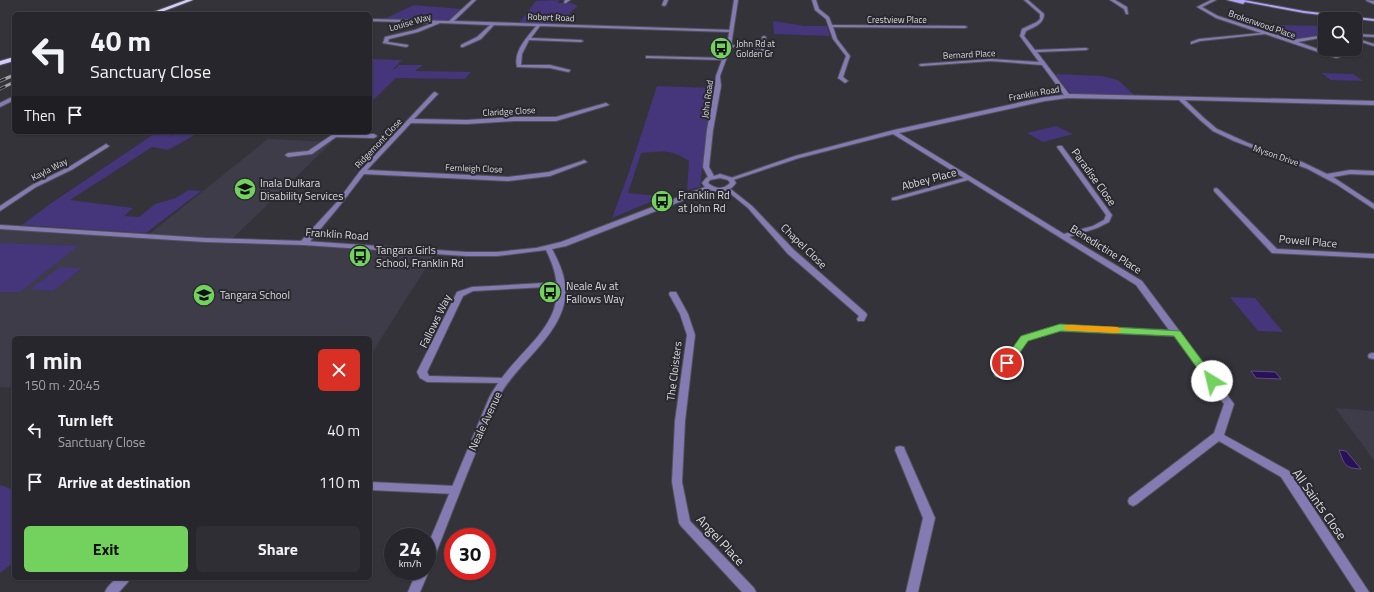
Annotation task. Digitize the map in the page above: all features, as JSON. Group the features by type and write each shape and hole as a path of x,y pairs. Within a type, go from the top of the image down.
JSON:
{"main road":[{"path":"157,12 191,0"},
{"path":"165,12 197,0"},
{"path":"1229,0 1318,16"},
{"path":"1238,0 1309,13 1374,21"},
{"path":"1362,21 1374,21"},
{"path":"0,60 12,56"},
{"path":"0,63 12,60"}],"street":[{"path":"451,22 474,0"},
{"path":"664,5 666,0"},
{"name":"John Road","path":"711,177 706,166 709,138 718,86 718,76 732,31 736,0"},
{"path":"814,0 817,10 828,18 835,40 848,56 840,78 845,81"},
{"path":"1026,0 1042,14 1042,19 1038,23 1024,30 1022,36 1067,96"},
{"path":"1112,0 1126,8 1127,13"},
{"name":"Brokenwood Place","path":"1214,0 1199,8 1217,17 1265,34 1338,57"},
{"path":"1368,0 1374,3"},
{"name":"Robert Road","path":"372,20 732,31"},
{"name":"Louise Way","path":"406,46 385,43 387,38 416,31 440,22"},
{"path":"463,46 479,38 493,24"},
{"path":"539,25 523,45 518,60 519,66 558,67 568,71"},
{"name":"Crestview Place","path":"830,26 965,27"},
{"path":"1193,43 1199,40 1265,34"},
{"path":"1362,35 1374,36"},
{"path":"763,54 764,37"},
{"path":"1290,42 1318,37"},
{"path":"529,39 581,40"},
{"path":"1362,41 1374,45"},
{"path":"728,46 763,48"},
{"path":"1076,49 1084,54"},
{"path":"1034,51 1086,49"},
{"path":"648,57 724,59"},
{"name":"Bernard Place","path":"921,65 991,60 1042,64"},
{"name":"Ridgemont Close","path":"304,243 339,203 362,172 435,94"},
{"name":"Franklin Road","path":"731,180 797,157 894,132 1045,99 1067,96 1374,103"},
{"path":"0,105 12,99"},
{"name":"Myson Drive","path":"1181,99 1213,128 1237,140 1301,164 1326,176 1364,199 1374,207"},
{"name":"Claridge Close","path":"410,121 467,122 514,119 556,119 606,105"},
{"name":"Benedictine Place","path":"894,132 1139,282 1229,404 1218,436"},
{"path":"288,155 310,153 335,135 374,136"},
{"name":"Kayla Way","path":"0,209 34,186 71,168 106,146"},
{"name":"Paradise Close","path":"1060,147 1109,215 1107,220 1095,227 1064,236"},
{"name":"Fernleigh Close","path":"362,172 508,179 550,174 584,162"},
{"path":"1326,176 1350,172 1374,173"},
{"path":"720,176 731,180 734,183 728,189 716,190 709,188 705,183 711,177 720,176"},
{"name":"Abbey Place","path":"894,199 970,178"},
{"name":"Franklin Road","path":"0,227 205,240 304,243 466,254 509,253 548,247 574,240 709,188"},
{"name":"Chapel Close","path":"728,189 750,207 791,252 863,315 861,319"},
{"name":"Powell Place","path":"1216,190 1275,251 1374,256"},
{"name":"Neale Avenue","path":"436,539 496,394 504,381 553,320 559,306 562,284 558,267 548,247"},
{"name":"Fallows Way","path":"504,381 427,379 423,376 422,372 460,294 472,288 562,284"},
{"name":"The Cloisters","path":"673,294 689,323 691,335 680,422 679,455"},
{"path":"998,375 1025,338 1060,328 1177,333"},
{"path":"1133,501 1218,436"},
{"name":"All Saints Close","path":"1218,436 1285,474 1364,592"},
{"path":"900,450 929,518 912,592"},
{"name":"Angel Place","path":"679,455 676,482 685,523 750,592"},
{"path":"372,486 456,490"},
{"path":"111,592 122,580"},
{"path":"414,592 419,580"}],"shaded area":[{"path":"560,0 557,2 571,3 578,6 570,12 573,20 571,23 519,23 536,1"},
{"path":"414,5 461,9 450,19 441,21 384,19"},
{"path":"773,21 805,26 827,26 830,36 774,34"},
{"path":"1275,25 1318,26 1318,35 1293,39 1257,28 1276,26"},
{"path":"372,59 402,60 393,69 399,65 423,65 415,71 471,72 465,79 396,78 372,101"},
{"path":"1321,73 1353,74 1363,81 1331,80"},
{"path":"1055,74 1102,76 1118,80 1134,95 1071,94"},
{"path":"657,86 712,88 700,187 687,190 689,161 683,157 666,152 641,153 628,193 658,196 650,202 612,218 629,172"},
{"path":"1056,126 1073,134 1043,142 1027,133"},
{"path":"154,134 174,134 168,138 175,134 196,134 168,150 152,147 70,200 133,208 124,216 139,217 155,204 176,198 189,190 201,191 146,233 22,225 50,204"},
{"name":"Inala Dulkara Disability Services","path":"268,139 332,142 231,240 148,235"},
{"name":"Tangara School","path":"0,227 436,252 372,353 372,336 12,336 12,388 0,387"},
{"path":"0,243 78,246 20,292 0,292"},
{"path":"60,267 82,268 53,291 30,289"},
{"path":"1230,297 1255,298 1283,332 1258,331"},
{"path":"1251,371 1275,372 1281,379 1256,378"},
{"path":"1335,408 1374,411 1374,460"},
{"path":"1339,450 1346,451 1361,469 1348,467"},
{"path":"0,485 12,489 12,564 0,573"}],"railway":[{"path":"0,81 12,76"},
{"path":"0,89 12,83"}],"slow traffic":[{"path":"1069,328 1117,330"}],"place":[{"name":"John Rd at Golden Gr","path":"721,48"},
{"name":"Inala Dulkara Disability Services","path":"245,189"},
{"name":"Franklin Rd at John Rd","path":"662,201"},
{"name":"Tangara Girls School, Franklin Rd","path":"360,256"},
{"name":"Neale Av at Fallows Way","path":"550,292"},
{"name":"Tangara School","path":"204,295"}],"route":[{"path":"1007,363 1025,338 1060,328 1177,333 1212,381"}]}
